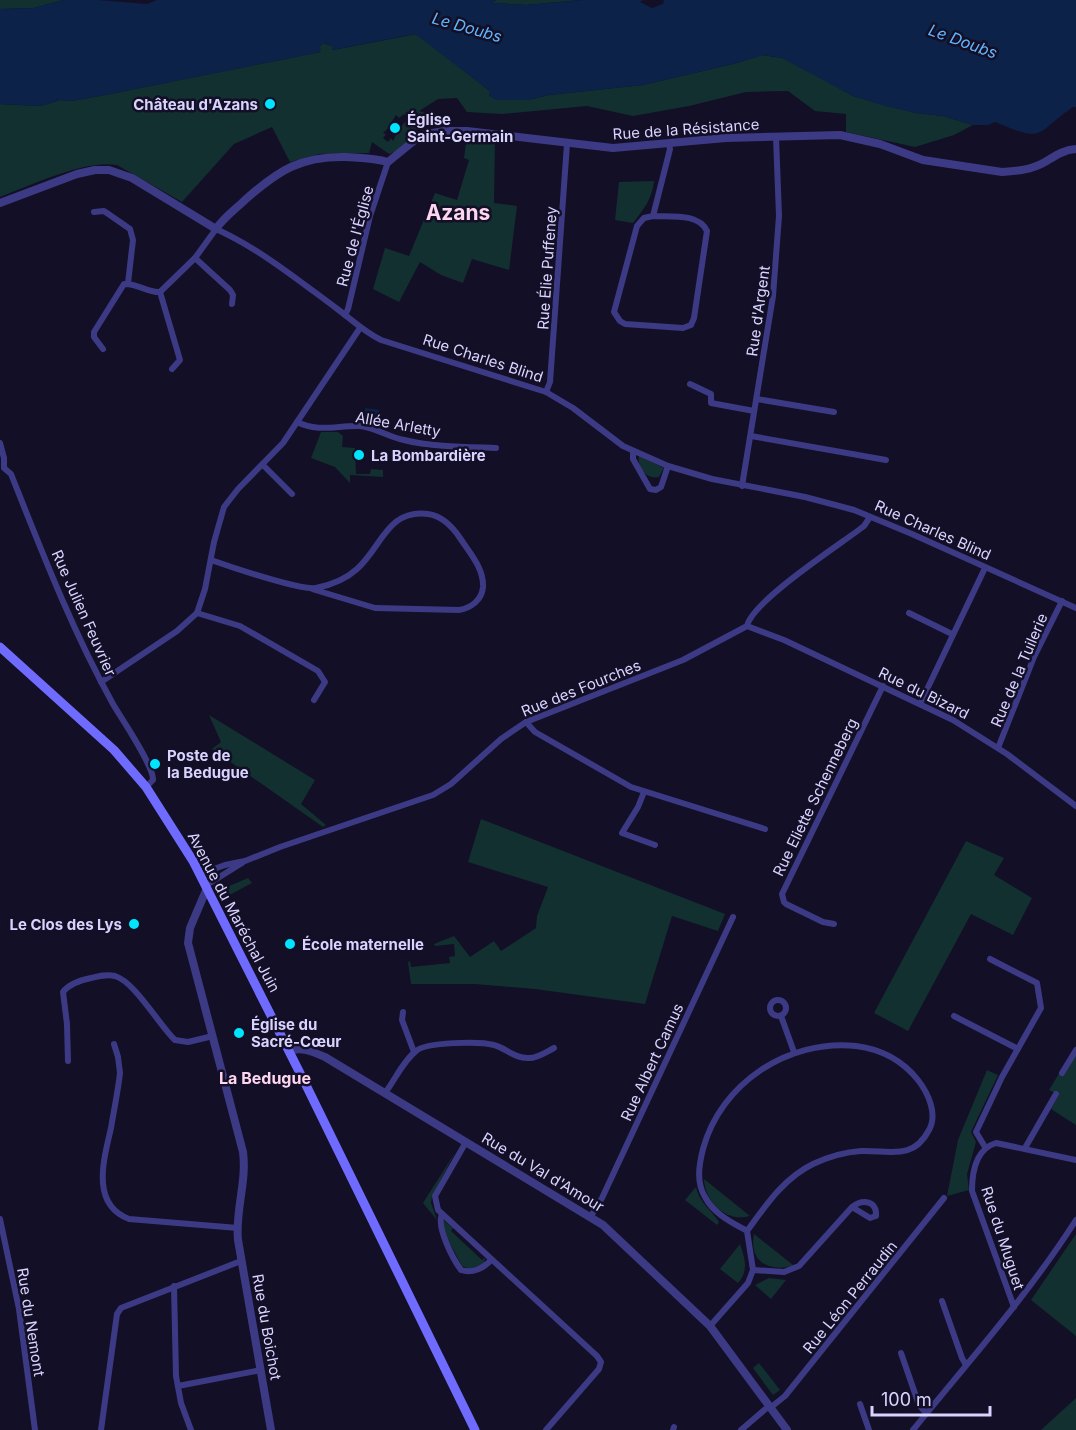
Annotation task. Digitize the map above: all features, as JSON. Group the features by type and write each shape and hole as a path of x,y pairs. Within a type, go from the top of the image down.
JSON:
{"main road":[{"name":"Avenue du Maréchal Juin","path":"0,647 97,733 146,787 200,874 475,1430"}],"street":[{"name":"Rue de la Résistance","path":"388,162 418,136 444,131 467,131 613,148 735,138 840,135 880,144 923,160 1002,172 1035,167 1060,153 1076,149"},
{"name":"Rue d'Argent","path":"742,486 770,318 777,260 779,216 776,137"},
{"name":"Rue Élie Puffeney","path":"546,392 550,382 557,301 567,144"},
{"path":"653,216 670,149 669,144"},
{"path":"103,349 94,337 94,332 121,287 128,283 156,293 160,292 195,258 224,219 265,183 289,167 326,157 376,159 388,162"},
{"name":"Rue de l'Église","path":"345,315 370,216 388,162"},
{"name":"Rue Charles Blind","path":"0,203 77,174 109,170 132,178 257,251 360,328 381,340 546,392 573,408 616,441 668,466 742,486 834,504 912,534 1076,608"},
{"path":"94,212 104,211 130,229 132,240 128,283"},
{"path":"653,216 695,219 704,225 707,231 694,318 691,325 683,328 625,324 614,312 637,226 644,218 653,216"},
{"path":"195,258 230,290 233,295 232,304"},
{"path":"160,292 180,360 172,369"},
{"path":"101,682 177,631 197,613 224,507 238,489 275,453 360,328"},
{"path":"690,384 711,394 711,404 754,411"},
{"path":"757,399 834,412"},
{"name":"Allée Arletty","path":"297,422 322,429 361,426 411,442 496,448"},
{"path":"751,436 886,460"},
{"name":"Rue Julien Feuvrier","path":"0,443 4,458 2,468 11,474 74,627 101,682 151,769 153,780 146,787"},
{"path":"633,451 633,459 650,489 656,490 662,487 668,466"},
{"path":"263,465 292,494"},
{"path":"211,560 375,608 459,610 469,607 477,600 481,595 483,582 477,564 452,527 432,515 415,514 393,523 366,560 353,572 337,582 312,589"},
{"name":"Rue des Fourches","path":"200,874 245,861 433,795 452,784 501,739 526,722 683,660 747,626 749,619 769,599 805,569 864,526 870,517"},
{"path":"920,704 985,568"},
{"name":"Rue de la Tuilerie","path":"998,748 1034,657 1062,601"},
{"path":"197,613 240,626 318,670 325,682 315,699"},
{"path":"909,613 952,634"},
{"name":"Rue du Bizard","path":"747,626 784,640 968,728 1076,806"},
{"name":"Rue Eliette Schenneberg","path":"834,924 823,922 786,904 782,894 883,686"},
{"path":"526,722 535,732 631,787 765,829"},
{"path":"644,792 638,807 621,833 655,844"},
{"name":"Rue des Fourches","path":"206,887 245,861"},
{"name":"Rue du Boichot","path":"206,887 190,928 188,943 243,1152 244,1168 237,1228 271,1430"},
{"name":"Rue Albert Camus","path":"591,1216 602,1198 733,917"},
{"path":"990,959 1037,983 1041,1008 976,1132 985,1147 996,1143 1076,1160"},
{"path":"68,1061 63,992 82,980 105,975 115,976 123,981 175,1040 188,1042 213,1036"},
{"path":"403,1012 402,1020 414,1052"},
{"path":"781,1016 794,1052"},
{"path":"954,1016 1018,1049"},
{"path":"386,1093 414,1052 432,1045 486,1043 527,1059 555,1048"},
{"path":"114,1044 120,1073 102,1171 104,1191 115,1210 120,1216 142,1221 237,1228"},
{"path":"710,1326 748,1283 753,1270 747,1231 773,1196 803,1169 830,1157 848,1153 901,1153 918,1144 932,1124 932,1111 922,1086 911,1072 892,1058 870,1049 826,1046 794,1052 756,1073 731,1096 710,1130 702,1152 699,1179 706,1200 723,1217 747,1231"},
{"name":"Rue du Val d'Amour","path":"289,1051 297,1048 315,1052 603,1225 710,1326 787,1430"},
{"path":"1062,1073 1076,1050"},
{"path":"1025,1148 1056,1094"},
{"path":"466,1142 435,1196 436,1205 442,1214 601,1362 599,1369 546,1430"},
{"name":"Rue du Muguet","path":"985,1147 978,1158 972,1191 1014,1307"},
{"name":"Rue Léon Perraudin","path":"741,1430 785,1396 944,1198"},
{"path":"753,1270 784,1272 800,1266 852,1207"},
{"path":"442,1214 440,1219 443,1235 461,1269 467,1272 474,1271 491,1260"},
{"name":"Rue du Nemont","path":"0,1219 19,1309 35,1430"},
{"name":"Rue du Muguet","path":"913,1430 1051,1260 1076,1220"},
{"path":"101,1430 119,1311 125,1306 174,1286 242,1261"},
{"path":"174,1286 177,1386 191,1430"},
{"path":"942,1301 966,1365"},
{"path":"901,1353 919,1405 927,1413"},
{"path":"177,1386 261,1371"},
{"path":"860,1404 869,1430"}],"green space":[{"path":"0,0 63,0 34,8 0,9"},
{"path":"496,0 581,0 526,5 492,3"},
{"path":"416,34 490,91 489,96 528,100 549,95 643,85 762,55 782,58 798,65 853,96 973,125 954,135 915,147 846,132 846,114 815,111 788,91 746,92 689,106 633,116 587,106 502,114 467,112 457,98 438,99 419,111 426,113 416,132 402,148 389,154 372,142 369,153 319,154 290,162 272,127 234,144 182,202 117,165 104,164 58,175 0,197 0,104 41,106 60,100 71,101 100,96 320,52 320,46 323,43 332,46 333,50","holes":["404,114 408,118 393,141 391,138 388,142 383,138 386,134 383,133 396,115 399,118"]},
{"path":"467,136 495,139 494,203 517,206 509,270 472,259 463,283 441,275 420,262 399,302 373,289 385,248 409,256 435,193 457,200 469,160 464,158"},
{"path":"654,181 649,199 633,223 615,220 619,182"},
{"path":"321,432 338,432 343,436 342,447 355,448 356,474 370,474 371,469 383,470 383,477 350,475 350,483 335,467 311,458"},
{"path":"639,456 664,468 659,477 651,477 641,469"},
{"path":"209,715 315,780 301,804 326,825 323,827 212,749 221,742"},
{"path":"481,819 725,914 718,931 672,916 645,1004 535,989 475,984 411,984 408,962 410,961 411,967 450,963 449,957 455,956 454,944 435,946 434,944 454,936 470,957 494,941 501,951 536,928 537,916 548,887 468,862"},
{"path":"966,841 1004,858 994,875 1032,898 1013,935 971,914 908,1031 874,1013"},
{"path":"248,878 252,883 224,898 221,890 223,885 227,887"},
{"path":"1076,1054 1076,1125 1051,1109 1059,1095 1049,1090 1060,1072"},
{"path":"987,1070 998,1075 971,1132 976,1142 967,1174 969,1190 947,1196 958,1140"},
{"path":"456,1151 432,1196 431,1203 437,1220 423,1203"},
{"path":"704,1179 750,1216 733,1216 718,1209 708,1195"},
{"path":"696,1187 703,1202 719,1222 717,1225 685,1200"},
{"path":"443,1220 453,1228 451,1231 482,1260 485,1257 484,1264 470,1269 462,1266 445,1234"},
{"path":"754,1234 793,1266 776,1267 762,1263 754,1252"},
{"path":"1076,1234 1076,1336 1031,1300"},
{"path":"740,1244 745,1269 738,1283 720,1269"},
{"path":"769,1278 786,1280 771,1299 755,1285"},
{"path":"759,1363 780,1390 773,1395 753,1368"},
{"path":"1076,1398 1076,1430 1041,1430"}],"water":[{"name":"Le Doubs","path":"63,0 147,4 157,0 496,0 492,3 526,5 582,0 643,0 640,2 652,8 663,4 664,0 1076,0 1076,107 1038,133 1023,132 995,122 988,125 973,125 943,116 885,106 853,96 782,58 763,55 643,85 549,95 528,100 496,100 489,96 490,91 415,34 332,50 332,46 324,43 320,46 321,52 71,101 59,100 41,106 0,104 0,9 34,8"},
{"path":"365,408 379,410 378,421 365,419"}],"place":[{"name":"Château d'Azans","path":"270,104"},
{"name":"Église Saint-Germain","path":"395,128"},
{"name":"La Bombardière","path":"359,455"},
{"name":"Poste de la Bedugue","path":"155,764"},
{"name":"Le Clos des Lys","path":"134,924"},
{"name":"École maternelle","path":"290,944"},
{"name":"Église du Sacré-Cœur","path":"239,1033"}],"district":[{"name":"Azans","path":"458,212"},
{"name":"La Bedugue","path":"265,1078"}]}
